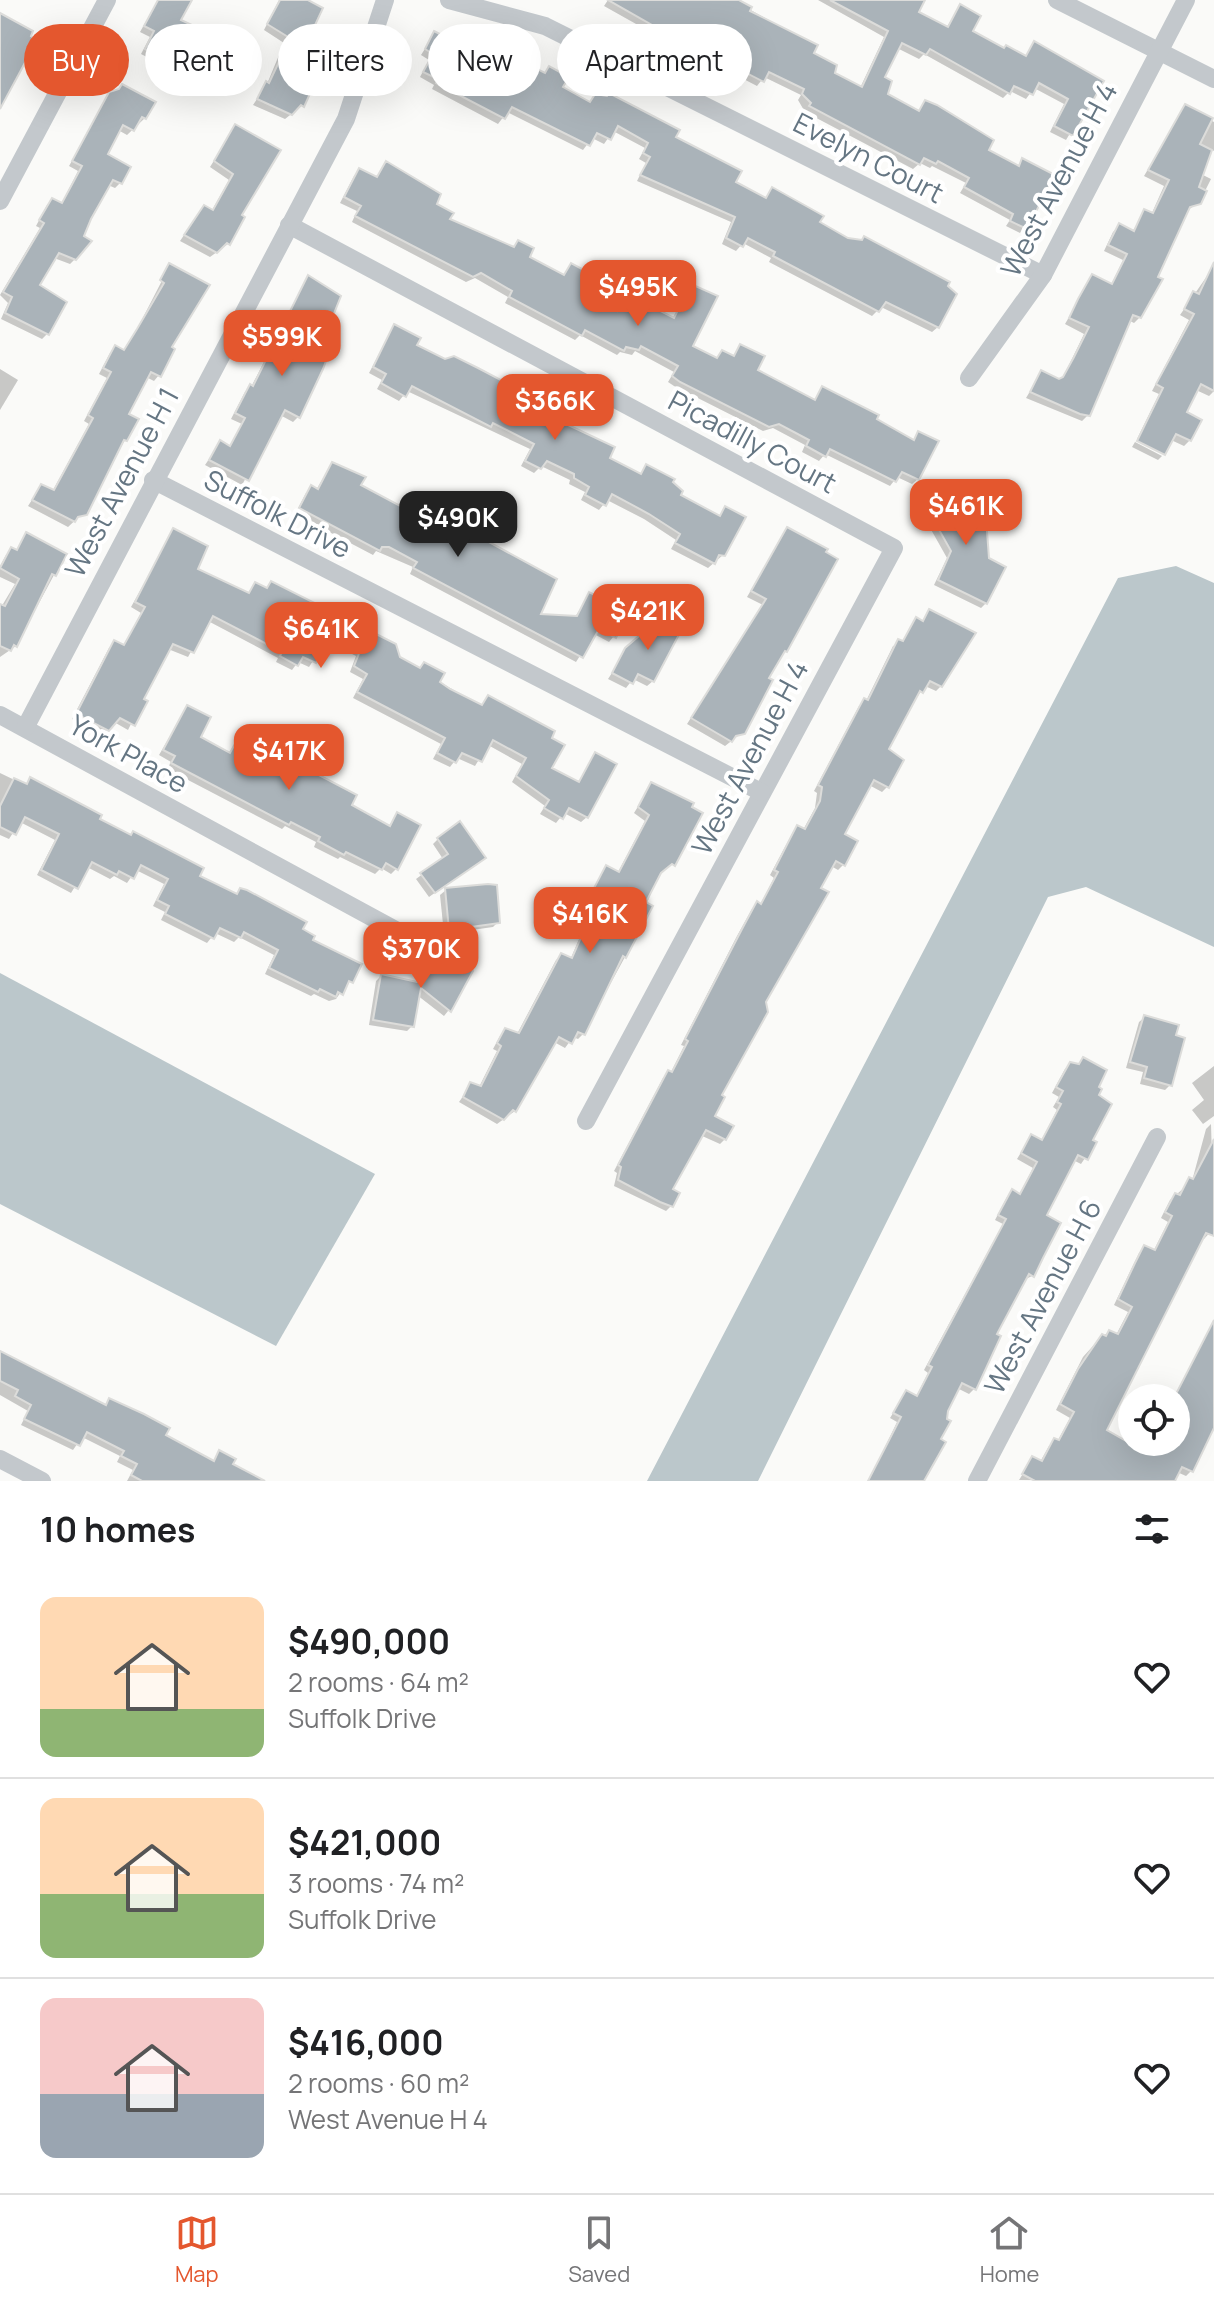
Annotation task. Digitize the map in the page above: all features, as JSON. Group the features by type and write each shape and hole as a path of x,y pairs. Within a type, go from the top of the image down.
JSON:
{"street":[{"path":"0,201 107,0"},
{"name":"West Avenue H 1","path":"25,728 153,480 346,119 385,0"},
{"name":"Evelyn Court","path":"449,0 545,26 1043,275"},
{"path":"1057,0 1214,79"},
{"name":"West Avenue H 4","path":"969,378 1043,275 1186,0"},
{"name":"Picadilly Court","path":"289,225 894,548"},
{"name":"Suffolk Drive","path":"153,480 761,792"},
{"name":"West Avenue H 4","path":"586,1121 894,548"},
{"name":"York Place","path":"0,715 399,932"},
{"name":"West Avenue H 6","path":"977,1481 1157,1137"},
{"path":"0,1459 42,1481"}],"shaded area":[{"path":"1176,566 1214,583 1214,947 1086,887 1048,897 758,1481 647,1481 1118,578"},
{"path":"0,973 375,1174 276,1346 0,1204"}],"building":[{"path":"158,0 192,0 181,20 190,24 145,24"},
{"path":"280,0 308,0 323,8 315,24 278,24 278,31 267,24"},
{"path":"608,0 739,0 752,7 750,11 818,45 814,53 837,65 835,73 862,87 888,31 830,0 925,0 919,12 948,27 960,4 981,16 973,31 1004,48 1006,45 1026,56 1034,41 1104,81 1073,136 1054,126 1068,99 1039,83 1033,95 1014,86 1010,94 930,49 926,55 902,43 885,77 892,81 888,94 919,111 925,100 937,105 994,140 989,150 1019,166 1022,158 1055,175 1027,229 1010,221 1013,214 964,187 969,178 938,161 936,164 924,158 920,165 809,106 811,103 802,94 804,89 769,72 764,82 752,76 752,24 650,24"},
{"path":"0,13 24,26 24,65 0,109"},
{"path":"278,64 278,96 309,96 304,107 301,105 292,115 257,99 262,96 266,81 269,83"},
{"path":"549,66 557,70 557,96 579,96 590,102 594,96 615,96 680,130 676,137 742,171 736,182 766,198 772,187 824,216 820,222 848,238 862,240 864,236 950,282 948,286 957,294 939,328 886,302 879,312 773,256 775,252 748,238 743,247 726,238 735,217 640,175 650,157 643,153 648,143 618,126 611,140 597,133 590,146 512,107 505,119 461,96 541,96 541,71 545,73"},
{"path":"129,88 156,102 134,131 123,125 108,154 131,167 122,184 113,180 91,219 84,236 92,241 76,260 59,253 40,285 67,302 49,335 5,313 12,297 3,292 44,223 39,220 52,198 62,203 82,166 72,161 107,96 129,96"},
{"path":"1185,104 1213,118 1200,144 1212,150 1199,187 1207,191 1201,204 1190,207 1158,277 1163,279 1141,318 1133,315 1090,416 1080,414 1030,392 1041,370 1059,379 1074,357 1089,327 1069,318 1078,299 1092,274 1112,284 1127,254 1108,245 1119,223 1134,231 1144,209 1153,213 1169,180 1148,170"},
{"path":"235,124 281,150 242,215 245,217 230,245 227,243 217,253 184,235 204,205 213,210 233,174 214,161"},
{"path":"386,161 441,194 437,204 454,213 450,219 514,247 518,240 534,248 530,257 564,275 571,263 595,276 585,294 617,311 622,302 635,308 639,300 674,318 691,284 718,296 693,346 717,358 722,350 734,356 740,344 765,356 758,370 815,400 822,386 879,415 877,419 914,440 918,431 939,441 919,480 902,472 896,482 830,449 826,457 806,446 809,440 779,424 769,427 680,382 672,376 678,366 641,346 639,350 626,347 624,351 585,330 582,336 509,297 512,291 481,273 473,277 355,216 361,206 344,197 359,168 377,177"},
{"path":"1214,262 1214,391 1201,384 1187,412 1202,420 1191,441 1176,434 1165,455 1137,441 1163,388 1156,384 1194,314 1184,309 1193,291 1199,294"},
{"path":"169,263 210,285 172,347 175,349 161,377 151,372 129,414 139,419 127,441 124,440 87,515 78,517 75,522 32,500 41,484 54,490 93,418 88,415 111,372 103,368 115,345 124,350 164,283 160,280"},
{"path":"308,275 341,296 333,316 337,318 318,357 326,361 300,418 285,410 249,481 209,460 220,440 230,446 245,418 235,413 250,384 253,386"},
{"path":"394,324 421,338 417,345 445,359 454,356 478,368 535,398 530,407 615,447 610,458 641,474 646,464 675,479 673,482 683,491 681,495 720,516 725,506 746,517 725,556 719,555 715,564 675,543 680,534 649,514 612,494 606,506 585,495 589,487 574,478 574,474 547,461 541,469 525,461 534,444 493,423 491,427 412,386 406,397 381,383 386,374 373,367"},
{"path":"332,462 366,477 361,485 419,516 433,495 458,508 452,519 463,528 557,579 541,614 577,616 589,592 629,612 616,638 599,629 583,658 413,568 417,562 389,547 382,547 380,551 299,508 311,485 318,489"},
{"path":"966,486 987,531 989,558 1006,567 987,604 938,580 951,551 933,519 932,505"},
{"path":"787,527 828,549 826,552 838,559 787,652 769,678 773,680 745,734 736,736 732,742 691,718 766,599 751,591"},
{"path":"173,528 208,546 198,569 249,593 255,582 267,588 271,581 396,644 400,657 420,668 424,662 445,673 440,682 450,689 482,705 488,695 555,731 552,738 565,745 552,768 579,782 595,752 617,764 588,818 569,808 563,819 544,808 549,800 516,776 526,758 493,740 482,762 462,753 456,763 437,753 445,738 357,692 367,674 354,666 360,651 331,636 316,663 303,657 298,666 280,656 282,652 213,616 194,653 173,644 144,699 148,701 135,726 120,718 109,731 76,714 114,640 124,645 145,607 135,602"},
{"path":"26,532 67,554 56,576 52,574 17,647 14,645 11,651 0,646 0,604 5,606 19,579 0,568 11,547 17,550"},
{"path":"929,609 976,633 942,687 930,681 923,693 920,691 889,749 904,760 889,788 874,780 845,834 858,841 845,866 836,861 821,888 829,892 766,1002 768,1012 722,1095 725,1097 715,1116 734,1126 726,1140 706,1130 673,1189 680,1193 673,1207 660,1202 618,1180 621,1167 618,1165 668,1070 672,1072 688,1041 685,1039 757,901 761,904 778,872 774,870 797,825 805,829 820,801 822,787 818,785 864,698 868,700 898,639 903,641 916,617 923,621"},
{"path":"660,618 682,629 654,682 638,674 633,684 612,673 625,648"},
{"path":"187,705 211,717 201,737 230,753 242,731 261,740 267,729 283,738 277,749 279,754 357,795 352,805 390,826 397,812 421,825 398,870 386,863 382,870 346,852 344,855 318,841 320,837 291,822 289,825 171,763 175,756 163,750"},
{"path":"30,777 102,815 100,819 131,835 133,831 204,868 200,876 237,894 240,888 247,890 307,922 303,929 315,936 313,940 362,964 353,983 349,981 343,995 338,992 336,997 320,989 318,992 269,968 278,950 244,932 241,938 220,928 214,939 165,914 169,906 157,900 168,879 141,865 134,879 119,871 117,875 92,862 78,889 41,870 59,834 25,817 16,835 0,827 0,806 14,778 27,784"},
{"path":"651,782 694,803 692,807 703,813 675,866 672,864 661,873 646,902 653,906 626,958 623,956 585,1035 578,1032 572,1044 559,1037 516,1112 513,1110 504,1120 463,1097 470,1082 481,1086 501,1046 497,1043 505,1028 519,1033 561,953 572,958 597,901 591,898 593,890 606,865 619,872 649,815 638,807"},
{"path":"460,821 486,858 435,893 420,873 448,854 437,838"},
{"path":"497,885 500,923 449,930 445,888"},
{"path":"442,948 473,971 451,1012 421,988 414,1027 373,1020 381,974 417,982"},
{"path":"1144,1015 1179,1025 1176,1035 1185,1038 1172,1086 1144,1078 1147,1067 1130,1062"},
{"path":"1083,1057 1107,1070 1099,1087 1102,1089 1099,1095 1112,1104 1093,1140 1097,1142 1088,1160 1078,1155 1047,1215 1061,1223 1034,1277 1029,1274 997,1334 1001,1336 976,1390 962,1383 948,1411 947,1419 951,1421 941,1439 946,1442 924,1481 868,1481 901,1417 893,1413 906,1390 917,1396 932,1367 928,1365 1006,1219 998,1215 1012,1189 1020,1194 1037,1162 1021,1153 1031,1134 1042,1140 1061,1104 1057,1102 1063,1091 1056,1087 1070,1062 1079,1064"},
{"path":"1214,1139 1214,1236 1206,1233 1130,1384 1118,1384 1118,1408 1107,1430 1118,1436 1118,1456 1190,1456 1190,1384 1181,1384 1214,1320 1214,1428 1193,1472 1182,1467 1175,1481 1035,1481 1022,1474 1032,1456 1042,1461 1054,1438 1059,1440 1074,1412 1060,1404 1078,1369 1102,1334 1106,1336 1109,1330 1118,1334 1132,1307 1118,1299 1135,1263 1144,1245 1155,1250 1172,1216 1165,1212 1175,1193 1180,1195 1189,1177 1193,1179"},
{"path":"0,1351 106,1405 109,1398 144,1414 170,1428 166,1435 214,1461 219,1450 236,1459 233,1464 265,1481 142,1481 131,1475 137,1464 121,1456 124,1451 87,1432 80,1446 24,1419 31,1405 15,1396 18,1390 0,1381"}]}
